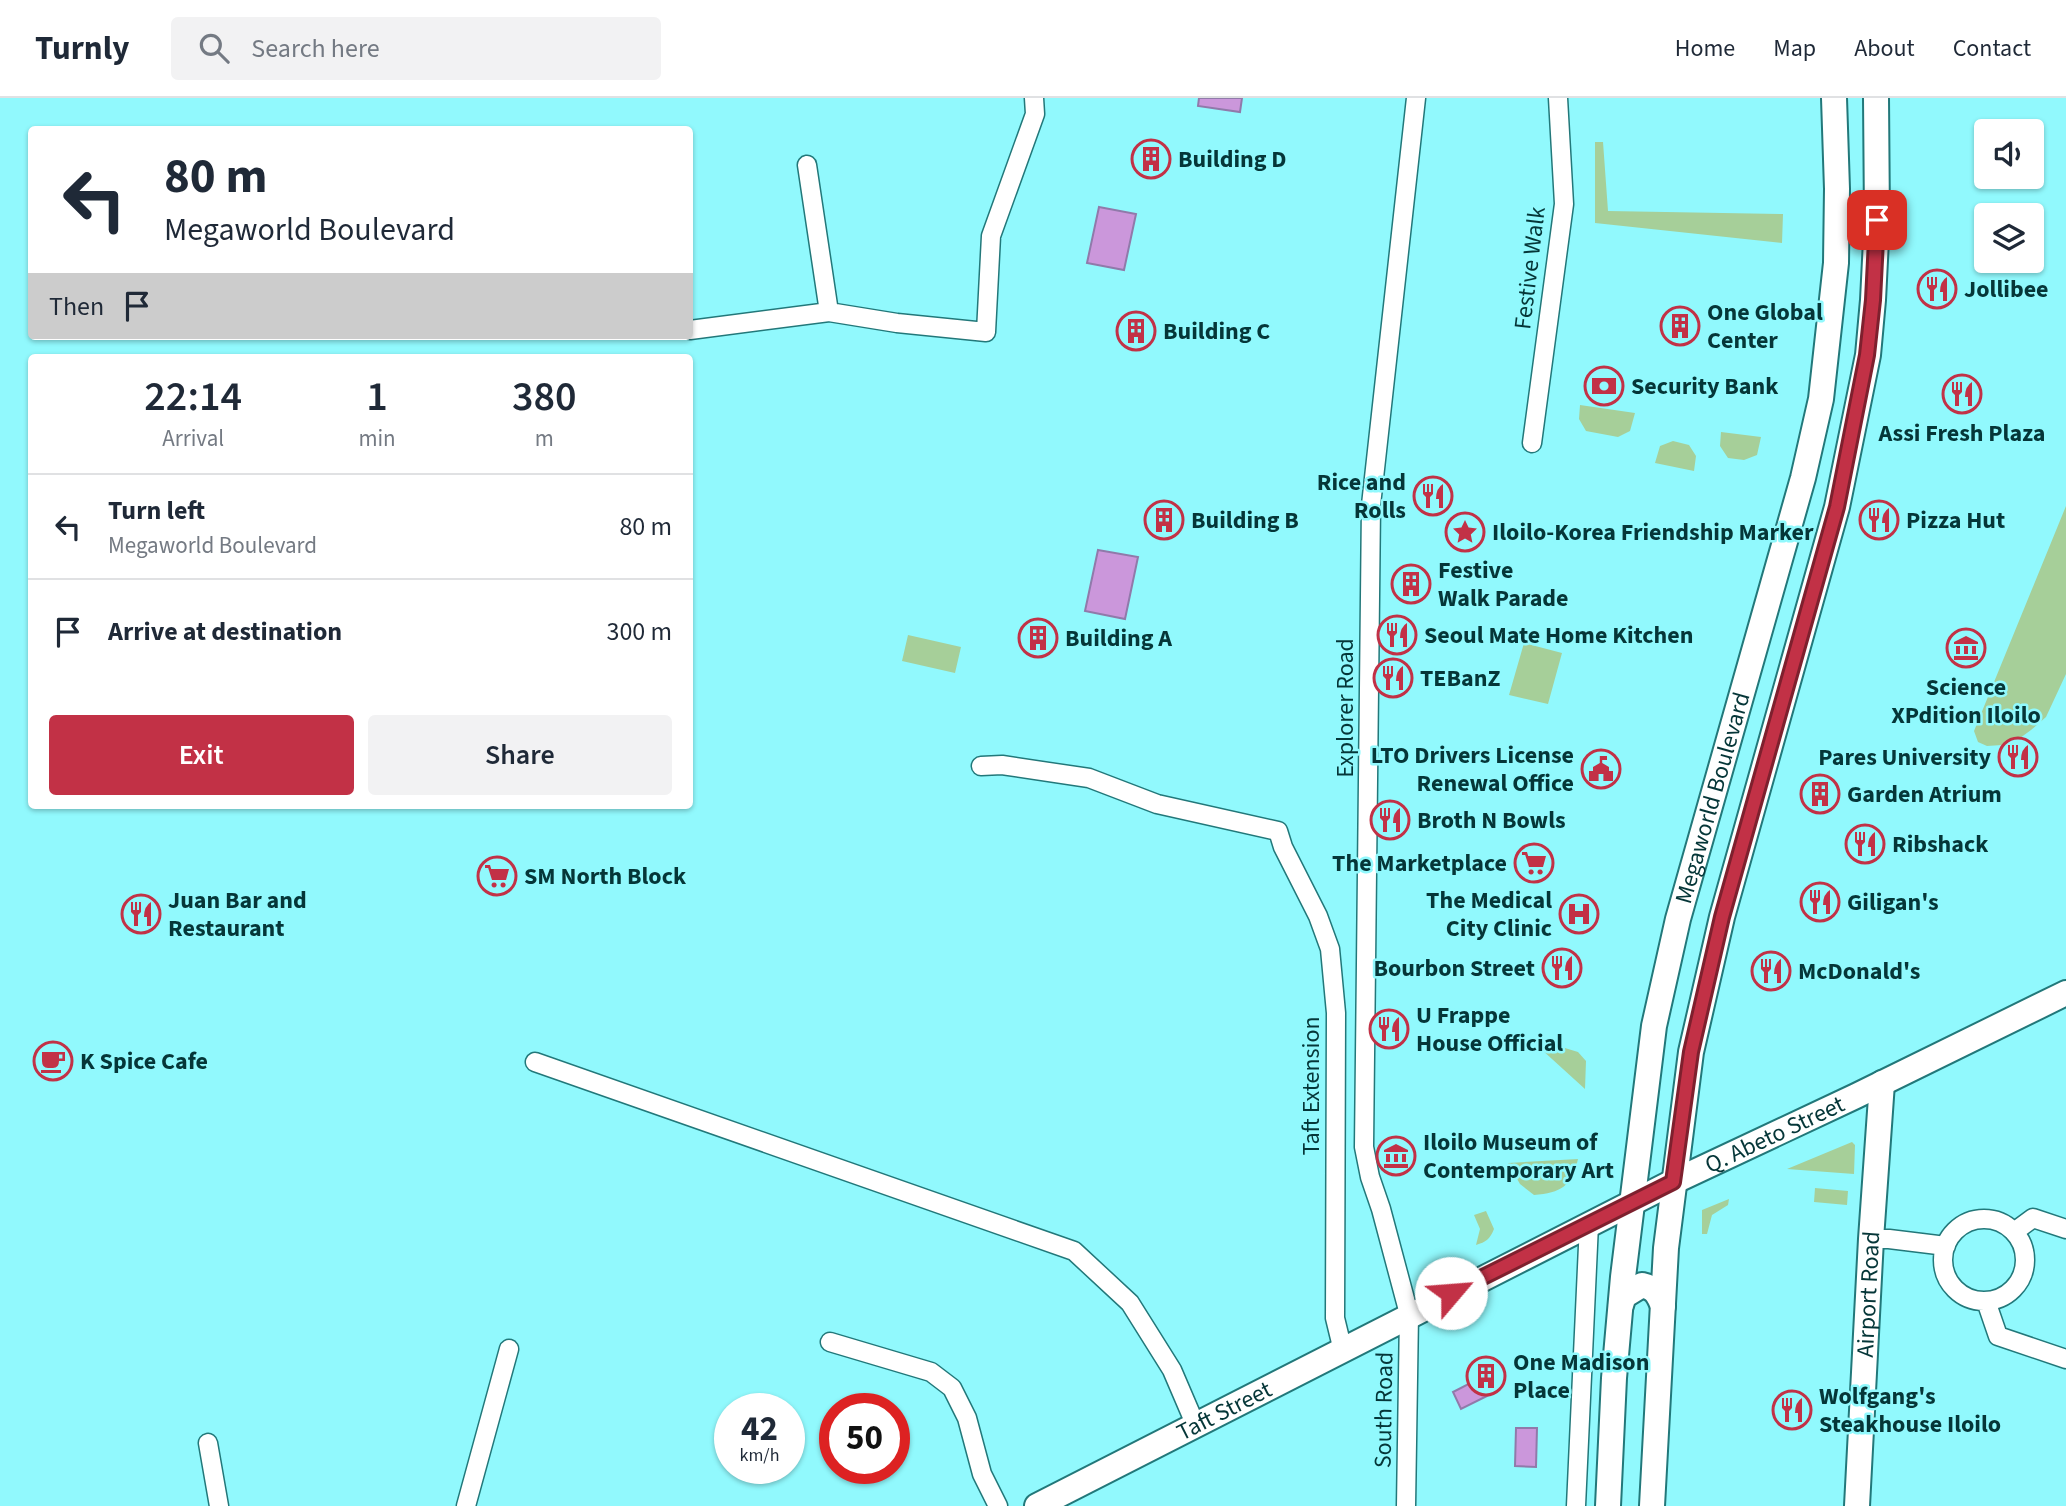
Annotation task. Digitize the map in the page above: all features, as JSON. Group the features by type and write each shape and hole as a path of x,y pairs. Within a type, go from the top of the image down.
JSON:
{"main road":[{"name":"Megaworld Boulevard","path":"1608,1506 1620,1305 1650,1050 1678,919 1803,478 1821,399 1836,263 1834,98"},
{"name":"Megaworld Boulevard","path":"1652,1506 1673,1182 1690,1060 1722,917 1837,507 1867,355 1877,220 1876,98"},
{"name":"Q. Abeto Street","path":"1409,1314 1673,1182 2066,993"},
{"path":"1650,1050 1653,1066 1664,1074 1679,1073 1690,1060"},
{"name":"Airport Road","path":"1857,1506 1882,1083"},
{"path":"1620,1305 1624,1296 1642,1285 1658,1293 1663,1306"},
{"name":"Taft Street","path":"1037,1506 1343,1351 1409,1314"}],"street":[{"path":"693,331 829,312 897,323 986,332 991,236 1035,114 1034,98"},
{"name":"Explorer Road","path":"1409,1314 1364,1147 1371,505 1416,98"},
{"name":"Festive Walk","path":"1532,443 1564,204 1558,98"},
{"path":"807,165 829,312"},
{"name":"Taft Extension","path":"981,766 1002,765 1089,778 1157,804 1278,831 1283,847 1318,916 1329,949 1336,1013 1335,1318 1343,1351"},
{"path":"535,1062 1074,1251 1130,1303 1172,1370 1196,1426"},
{"path":"2014,1232 2033,1218 2066,1229"},
{"path":"1991,1219 2004,1223 2014,1232 2022,1243 2025,1255 2020,1281 2011,1292 1986,1301 1972,1299 1960,1293 1950,1283 1944,1271 1943,1257 1954,1233 1965,1224 1991,1219"},
{"path":"1576,1506 1589,1224"},
{"path":"1871,1239 1946,1246"},
{"path":"1986,1301 1998,1336 2066,1359"},
{"name":"South Road","path":"1406,1506 1409,1314"},
{"path":"830,1342 931,1372 952,1388 967,1418 982,1474 999,1506"},
{"path":"466,1506 509,1349"},
{"path":"208,1443 219,1506"}],"green space":[{"path":"1595,142 1603,142 1608,211 1783,214 1782,243 1595,223"},
{"path":"1580,405 1635,413 1630,431 1618,437 1586,431 1579,419"},
{"path":"1721,432 1761,437 1757,455 1744,460 1728,458 1720,446"},
{"path":"1673,441 1689,445 1696,456 1694,471 1655,463 1660,446"},
{"path":"2066,506 2066,674 2046,717 2016,741 1987,746 1978,742 1974,731"},
{"path":"908,635 961,647 955,673 902,661"},
{"path":"1524,643 1562,653 1548,704 1509,695"},
{"path":"1555,1045 1578,1052 1586,1061 1585,1089 1541,1049"},
{"path":"1852,1142 1855,1145 1854,1174 1787,1169"},
{"path":"1578,1159 1569,1182 1558,1190 1534,1195 1520,1184 1508,1163"},
{"path":"1815,1188 1848,1191 1847,1205 1814,1202"},
{"path":"1729,1199 1728,1205 1712,1215 1707,1234 1702,1234 1702,1210"},
{"path":"1486,1211 1494,1229 1487,1240 1476,1245 1480,1229 1474,1215"}],"shaded area":[{"path":"1199,98 1242,98 1240,112 1198,106"},
{"path":"1099,207 1136,214 1124,270 1087,263"},
{"path":"1098,550 1138,557 1125,619 1085,611"},
{"path":"1482,1377 1491,1394 1461,1409 1453,1392"},
{"path":"1516,1428 1537,1428 1536,1467 1515,1466"}],"place":[{"name":"Building D","path":"1151,159"},
{"name":"Jollibee","path":"1937,289"},
{"name":"One Global Center","path":"1680,326"},
{"name":"Building C","path":"1136,331"},
{"name":"Security Bank","path":"1604,386"},
{"name":"Assi Fresh Plaza","path":"1962,394"},
{"name":"Rice and Rolls","path":"1433,496"},
{"name":"Building B","path":"1164,520"},
{"name":"Pizza Hut","path":"1879,520"},
{"name":"Iloilo-Korea Friendship Marker","path":"1465,532"},
{"name":"Festive Walk Parade","path":"1411,584"},
{"name":"Seoul Mate Home Kitchen","path":"1397,635"},
{"name":"Building A","path":"1038,638"},
{"name":"Science XPdition Iloilo","path":"1966,648"},
{"name":"TEBanZ","path":"1393,678"},
{"name":"Pares University","path":"2018,757"},
{"name":"LTO Drivers License Renewal Office","path":"1601,769"},
{"name":"Garden Atrium","path":"1820,794"},
{"name":"Broth N Bowls","path":"1390,820"},
{"name":"Ribshack","path":"1865,844"},
{"name":"The Marketplace","path":"1534,863"},
{"name":"SM North Block","path":"497,876"},
{"name":"Giligan's","path":"1820,902"},
{"name":"Juan Bar and Restaurant","path":"141,914"},
{"name":"The Medical City Clinic","path":"1579,914"},
{"name":"Bourbon Street","path":"1562,968"},
{"name":"McDonald's","path":"1771,971"},
{"name":"U Frappe House Official","path":"1389,1029"},
{"name":"K Spice Cafe","path":"53,1061"},
{"name":"Iloilo Museum of Contemporary Art","path":"1396,1156"},
{"name":"One Madison Place","path":"1486,1376"},
{"name":"Wolfgang's Steakhouse Iloilo","path":"1792,1410"}],"route":[{"path":"1451,1293 1673,1182 1691,1052 1722,917 1837,507 1867,355 1877,220"}]}
